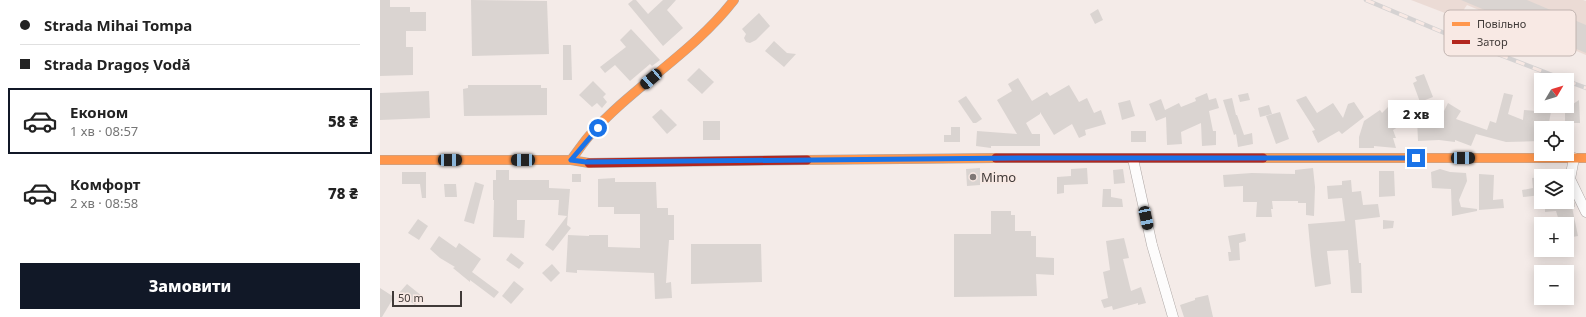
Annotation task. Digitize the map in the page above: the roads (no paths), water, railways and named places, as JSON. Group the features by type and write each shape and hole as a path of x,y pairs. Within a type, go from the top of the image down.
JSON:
{"main road":[{"path":"571,160 589,136 614,111 698,39 734,0"},
{"path":"380,160 571,160 586,162 1015,158 1534,158"},
{"path":"1574,158 1586,158"}],"street":[{"path":"1133,158 1152,245 1173,317"},
{"path":"1573,161 1570,179 1586,212"}],"railway":[{"path":"1366,0 1444,33"},
{"path":"1503,56 1547,73"},
{"path":"1574,84 1586,88"}],"place":[{"name":"Mimo","path":"973,177"}]}
